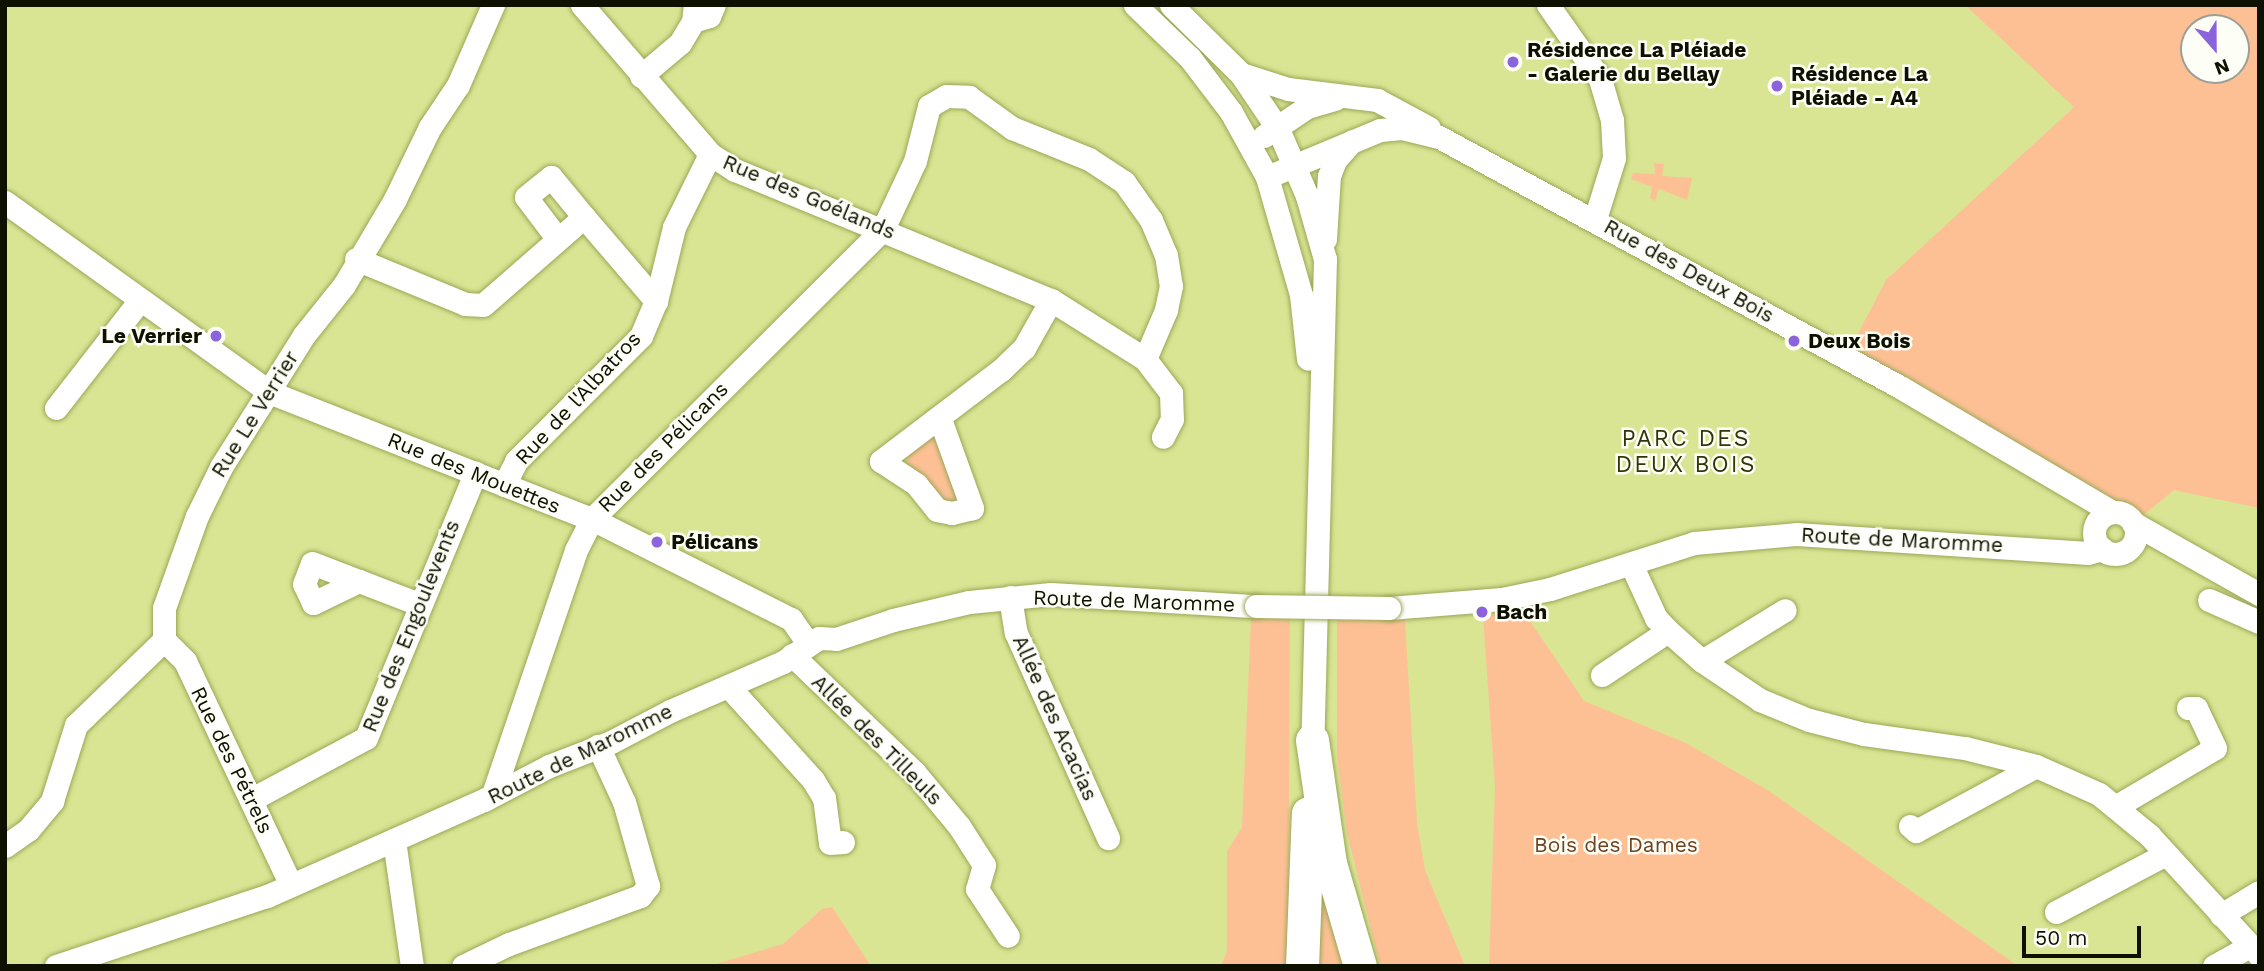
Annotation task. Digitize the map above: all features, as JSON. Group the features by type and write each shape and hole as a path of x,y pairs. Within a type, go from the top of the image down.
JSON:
{"highway":[{"path":"1302,966 1312,740"},
{"path":"1312,740 1330,863 1360,966"}],"street":[{"name":"Rue Le Verrier","path":"164,640 164,608 197,516 231,448 304,335 344,285 356,259 396,199 430,127 458,85 493,5"},
{"name":"Rue des Goélands","path":"582,5 710,154 735,170 1051,300 1146,359 1171,393 1172,419 1163,437"},
{"path":"641,75 680,43 694,13 709,16 714,5"},
{"path":"1135,5 1190,58 1249,144 1267,177 1301,295 1315,502"},
{"path":"1548,5 1600,79 1612,120 1614,158 1595,219"},
{"path":"1174,7 1241,74 1278,129 1295,165 1325,259"},
{"name":"Rue des Deux Bois","path":"1241,74 1288,89 1388,105 1424,124 1439,137 1595,219 1900,387 2081,495 2101,530"},
{"name":"Rue des Pélicans","path":"493,794 576,550 592,519 883,229 915,161 929,106 946,96 969,97 1012,128 1089,159 1124,182 1151,220 1166,255 1171,286 1166,310 1146,359"},
{"name":"Rue des Deux Bois","path":"1249,144 1278,129 1307,107 1343,96"},
{"name":"Rue des Deux Bois","path":"1267,177 1355,138 1391,128 1439,137"},
{"path":"1312,740 1315,502 1329,176 1335,160 1355,138"},
{"name":"Rue de l'Albatros","path":"504,485 516,461 641,336 656,301 674,227 710,154"},
{"path":"557,238 526,197 551,177 656,301"},
{"name":"Rue des Mouettes","path":"5,202 269,392 592,519 791,619 800,649"},
{"path":"356,259 465,303 483,305 492,302 557,238 584,216"},
{"path":"56,408 140,300"},
{"path":"940,419 1024,348 1051,300"},
{"name":"Rue des Engoulevents","path":"252,799 363,741 475,473"},
{"path":"2198,560 2147,547 2130,548 2116,554 2101,530 2124,514 2133,523 2258,593"},
{"path":"2130,548 2136,538 2133,523"},
{"name":"Route de Maromme","path":"56,966 291,885 729,687 800,649 970,602 1010,597 1083,594 1256,606 1389,608 1502,599 1631,564 1694,543 1796,534 2069,551 2101,530"},
{"path":"1631,564 1656,618 1668,631 1702,661 1760,700 1809,720 2036,766 2099,794 2166,854 2254,950 2214,966"},
{"path":"359,580 419,604"},
{"name":"Allée des Acacias","path":"1010,597 1016,633 1108,838"},
{"path":"2209,600 2259,622"},
{"path":"1702,661 1785,610"},
{"path":"1602,675 1668,631"},
{"path":"5,846 29,830 52,801 76,725 164,640"},
{"name":"Rue des Pétrels","path":"164,640 185,661 291,885"},
{"name":"Allée des Tilleuls","path":"800,649 915,773 959,826 984,865 977,889 1008,936"},
{"path":"729,687 813,780 824,798 830,843 843,842"},
{"path":"2115,807 2215,748 2196,708 2188,708"},
{"path":"463,966 509,944 640,897 648,886 624,802 598,746"},
{"path":"1910,826 1916,831 2036,766"},
{"path":"394,840 412,966"},
{"path":"2056,912 2166,854"},
{"path":"2221,915 2259,892"}],"green space":[{"path":"1965,5 2259,5 2259,508 2174,490 2141,517 1851,347 1886,280 2074,107"},
{"path":"1654,163 1664,164 1662,176 1692,178 1687,200 1659,189 1655,201 1650,198 1652,187 1631,179 1633,173 1655,174"},
{"path":"931,436 940,440 958,498 951,502 941,503 908,468 907,450"},
{"name":"Bois des Dames","path":"1522,609 1584,701 1686,743 1769,791 2018,966 1489,966 1495,786 1483,616"},
{"path":"1251,618 1290,619 1288,966 1221,966 1227,951 1227,851 1242,827"},
{"path":"1337,620 1405,620 1417,823 1425,870 1465,966 1380,966 1347,833 1337,757"},
{"path":"1317,830 1353,966 1315,966"},
{"path":"832,907 871,966 709,966 783,944 822,909"}],"place":[{"name":"Résidence La Pléiade - Galerie du Bellay","path":"1513,62"},
{"name":"Résidence La Pléiade - A4","path":"1777,86"},
{"name":"Le Verrier","path":"216,336"},
{"name":"Deux Bois","path":"1794,341"},
{"name":"Pélicans","path":"657,542"},
{"name":"Bach","path":"1482,612"}],"district":[{"name":"PARC DES DEUX BOIS","path":"1686,452"}]}
